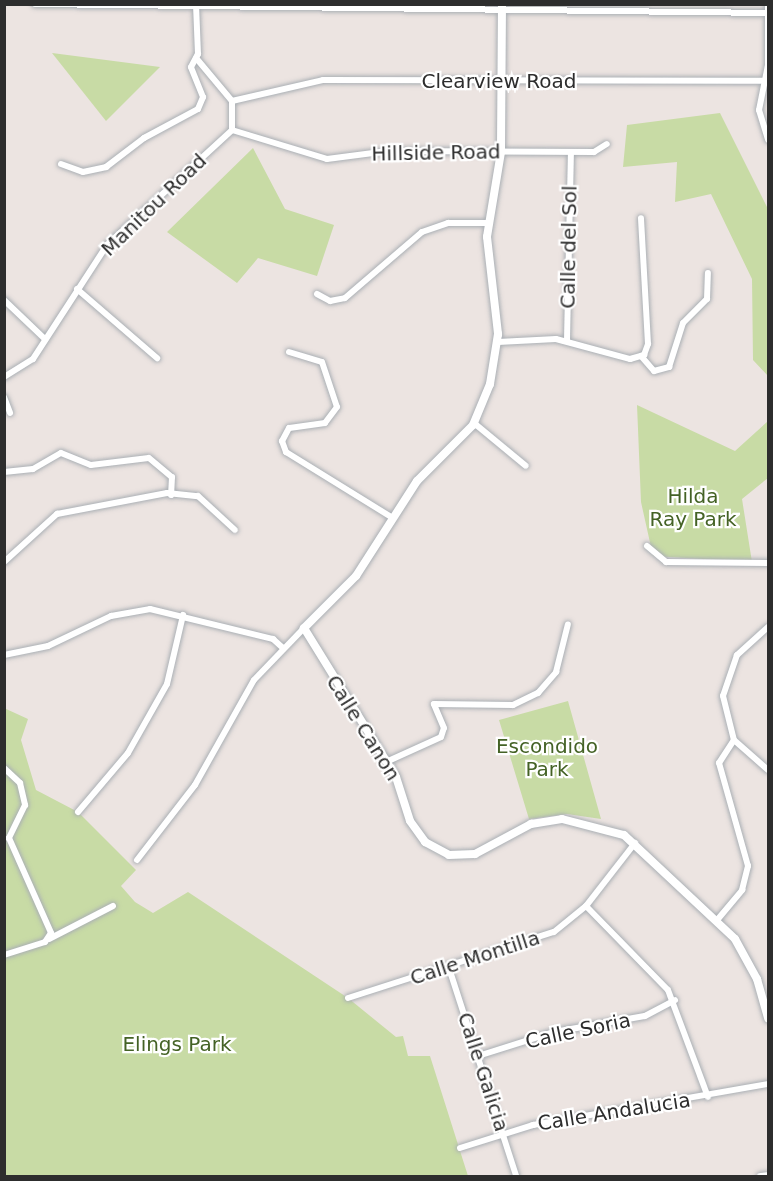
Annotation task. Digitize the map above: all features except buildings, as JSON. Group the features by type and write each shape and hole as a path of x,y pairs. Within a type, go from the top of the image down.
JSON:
{"street":[{"path":"35,4 196,7 631,8 768,13"},
{"path":"768,4 768,66 760,118 768,140"},
{"path":"61,164 99,170 198,109 203,97 191,70 196,58 196,7"},
{"path":"137,860 195,785 254,680 356,576 417,481 474,423 490,384 498,342 488,272 488,223 501,152 502,8"},
{"path":"196,58 232,101 231,130"},
{"name":"Clearview Road","path":"232,101 315,81 765,81"},
{"name":"Hillside Road","path":"231,130 327,159 388,151 594,152 607,144"},
{"name":"Manitou Road","path":"4,377 33,359 107,245 231,130"},
{"name":"Calle del Sol","path":"567,340 571,153"},
{"path":"498,342 567,340 630,359 641,356 648,344 641,218"},
{"path":"316,294 330,301 345,298 422,232 448,223 488,223"},
{"path":"641,356 654,372 669,367 683,323 707,299 708,273"},
{"path":"77,289 157,358"},
{"path":"4,300 45,339"},
{"path":"290,352 322,362 337,407 325,423 289,428 282,441 286,452 393,518"},
{"path":"4,397 10,413"},
{"path":"474,423 526,466"},
{"path":"4,472 33,469 61,453 91,465 149,458 172,477 171,495"},
{"path":"4,562 57,514 171,495 202,498 235,530"},
{"path":"647,546 666,562 768,562"},
{"path":"4,655 48,646 122,613 150,609 183,615 273,639 283,648"},
{"path":"78,812 128,753 167,684 183,615"},
{"path":"386,762 441,737 443,725 433,711 438,703 513,705 538,693 556,672 567,624"},
{"path":"768,627 744,645 727,673 723,705 734,740 768,770"},
{"name":"Calle Canon","path":"305,630 386,762 414,830 441,852 481,853 540,821 588,822 635,843"},
{"path":"718,919 742,890 748,866 719,763 734,740"},
{"path":"4,768 20,783 25,805 9,838 51,933 48,940"},
{"path":"635,843 718,919 750,963 768,1018"},
{"name":"Calle Montilla","path":"348,998 541,939 586,906 635,843"},
{"path":"4,955 48,940 113,906"},
{"path":"586,906 675,1000 708,1097"},
{"name":"Calle Galicia","path":"449,968 516,1176"},
{"name":"Calle Soria","path":"478,1056 547,1034 645,1016 675,1000"},
{"name":"Calle Andalucia","path":"460,1148 504,1134 768,1084"},
{"path":"760,1176 768,1175"}],"green space":[{"path":"52,53 160,67 106,121"},
{"path":"720,113 768,209 768,376 753,360 752,279 711,194 675,202 677,162 623,167 627,125"},
{"path":"253,148 285,209 334,225 317,276 258,258 237,283 167,232"},
{"name":"Hilda Ray Park","path":"637,405 735,451 768,421 768,478 742,499 752,562 653,556 641,502"},
{"name":"Escondido Park","path":"568,701 601,819 567,814 529,819 499,720"},
{"name":"Elings Park","path":"4,708 28,719 21,740 36,790 78,812 136,870 121,886 135,902 153,913 188,892 348,998 396,1037 403,1036 408,1056 430,1056 468,1176 5,1176"}]}
